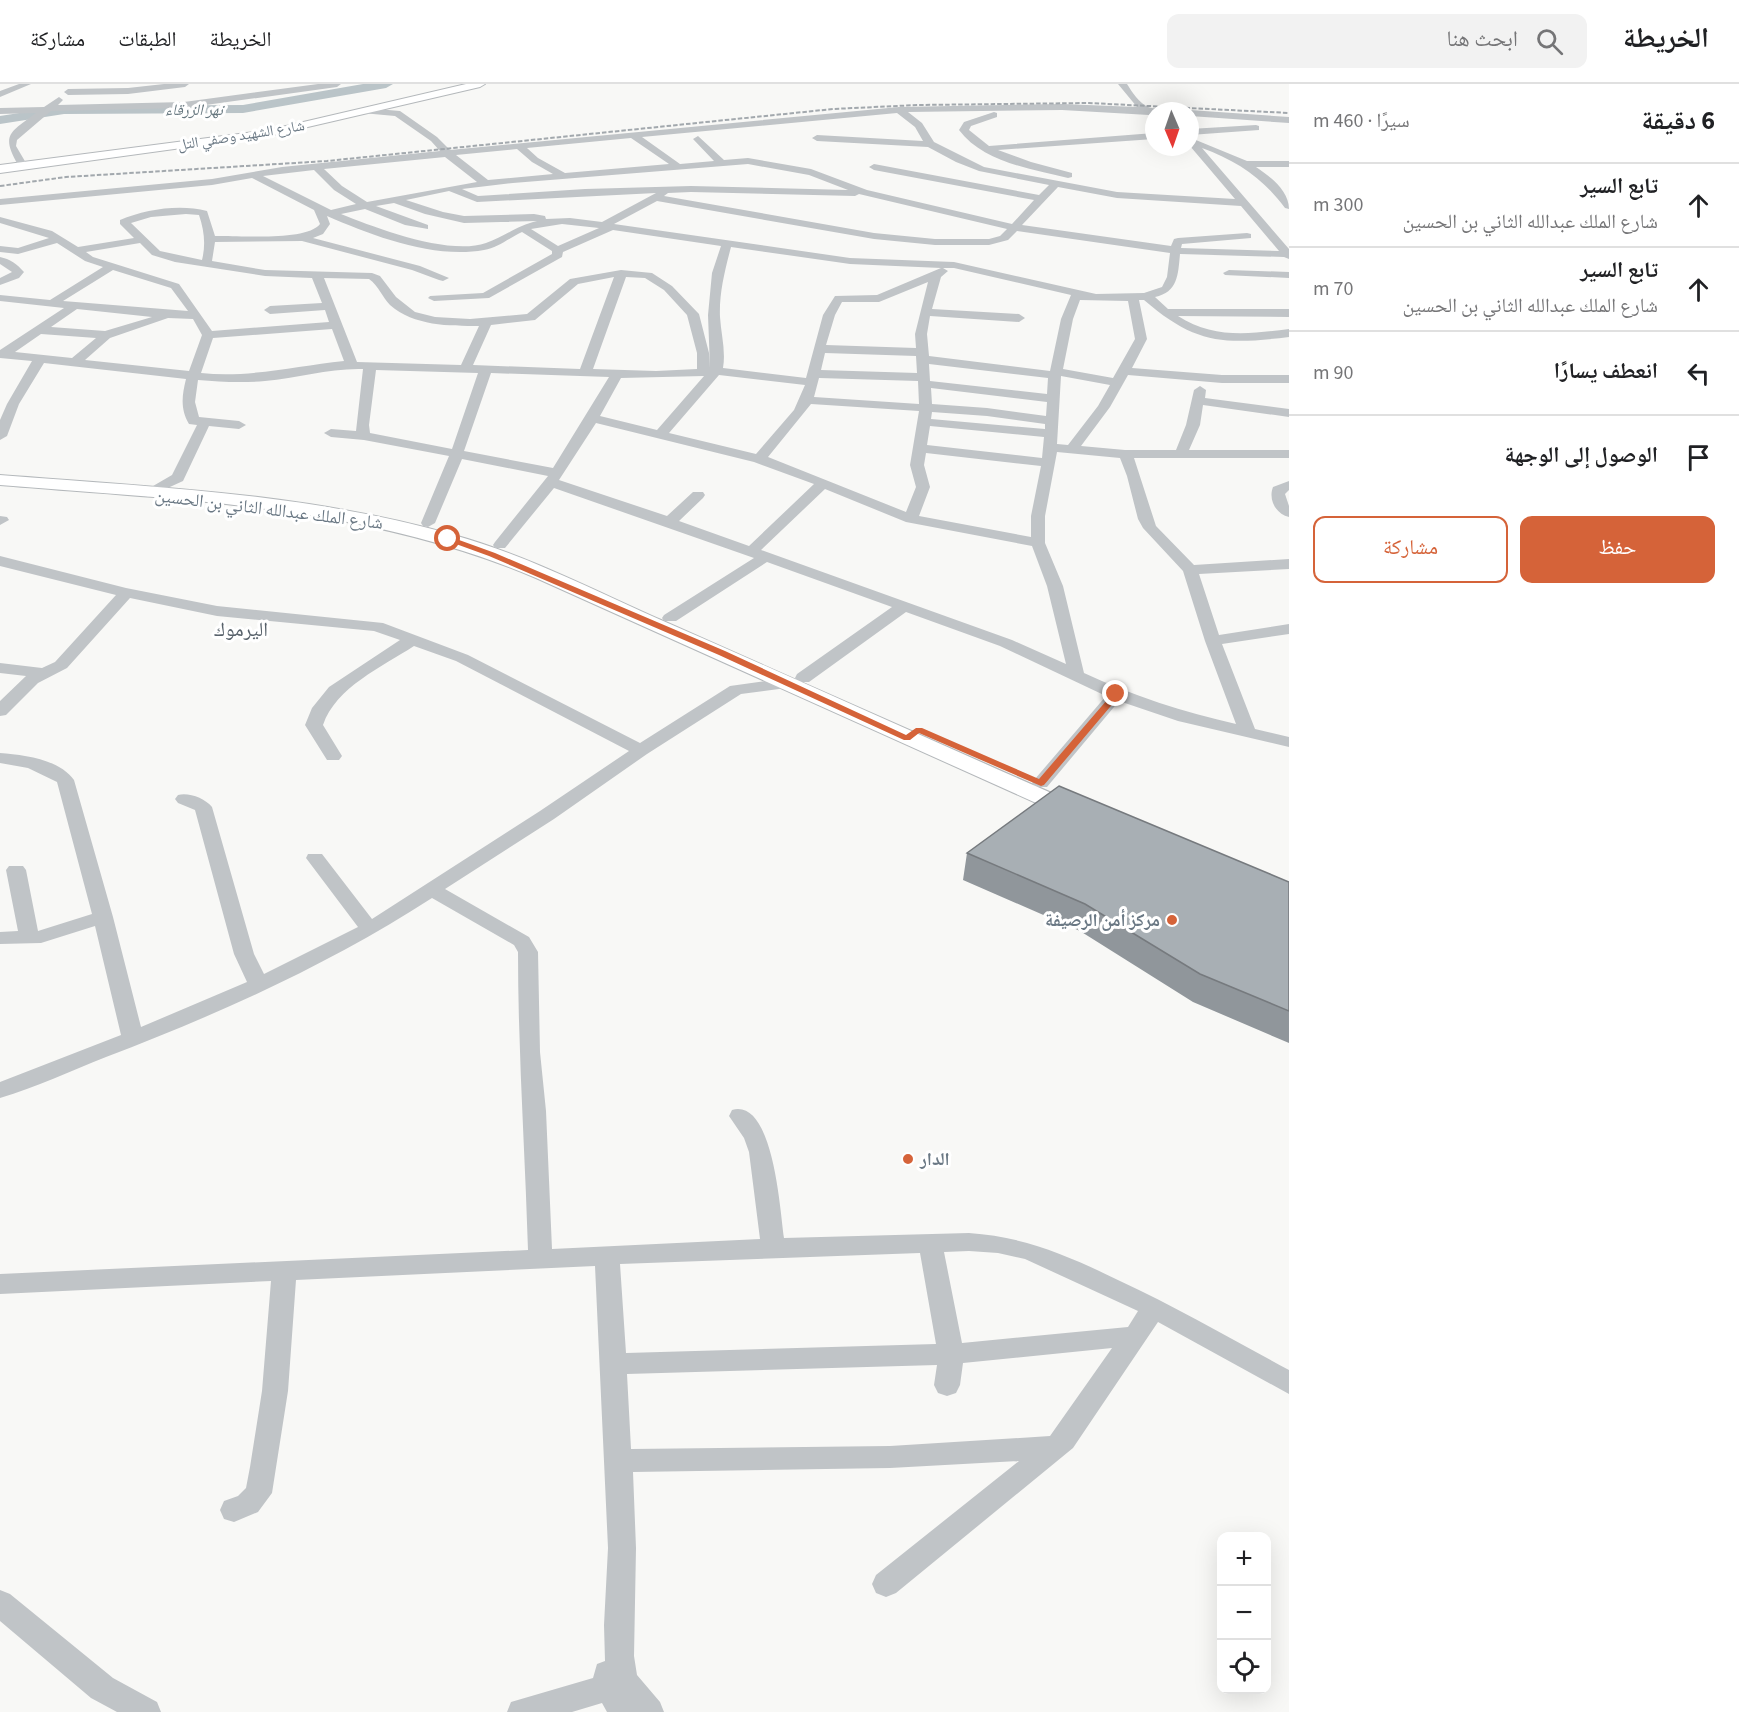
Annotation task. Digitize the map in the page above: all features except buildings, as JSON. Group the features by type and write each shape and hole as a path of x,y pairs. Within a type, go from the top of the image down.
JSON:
{"main road":[{"name":"شارع الشهيد وصفي التل","path":"0,168 243,137 460,86 480,84"},
{"name":"شارع الشهيد وصفي التل","path":"0,168 21,163 242,134 365,111 396,108 460,86"},
{"name":"شارع الملك عبدالله الثاني بن الحسين","path":"0,472 154,489 336,514 448,539 492,554 740,662 795,680"},
{"name":"شارع الملك عبدالله الثاني بن الحسين","path":"0,480 274,497 428,523 500,545 670,618 795,680 913,734 1093,812 1041,783 913,734"}],"street":[{"path":"0,93 27,84"},
{"path":"21,163 12,150 11,143 17,133 76,84"},
{"path":"128,91 185,84"},
{"path":"0,111 209,102 337,84"},
{"path":"1122,84 1145,108"},
{"path":"68,92 128,91 209,102"},
{"path":"396,108 485,183"},
{"path":"0,202 196,183 316,166 818,116 899,110 1020,109 1145,113"},
{"path":"1020,109 967,124 964,130 966,134 988,149 1053,171 1174,198"},
{"path":"899,110 919,125 930,144"},
{"path":"1199,114 1289,120"},
{"path":"818,116 821,125 816,143 930,144 968,165 1054,185 1135,197 1246,203"},
{"path":"1199,131 1289,125"},
{"path":"632,134 676,165"},
{"path":"988,149 1145,137"},
{"path":"698,139 720,162"},
{"path":"864,172 883,160 902,143"},
{"path":"1199,143 1249,164 1274,186 1289,206"},
{"path":"519,147 535,160 562,175"},
{"path":"1199,149 1289,255"},
{"path":"478,151 487,158"},
{"path":"1203,153 1222,152"},
{"path":"883,160 1041,198"},
{"path":"324,211 485,183 509,176 562,175 720,162 760,162 812,168 864,192 937,212 1013,227 1175,251 1289,255"},
{"path":"1213,164 1289,164"},
{"path":"316,166 325,178 365,205 392,218 424,227"},
{"path":"254,175 324,211 386,235 447,247 487,246 538,222 561,220"},
{"path":"845,184 855,178"},
{"path":"656,198 833,231 934,242 999,241 1054,185"},
{"path":"450,188 477,199 585,192 715,189 839,194 864,192"},
{"path":"557,250 606,227 656,198 665,190"},
{"path":"394,199 433,214 453,218 490,220 525,216 561,220 850,261 937,270 1083,295 1140,297 1168,286 1176,243 1179,240 1247,236"},
{"path":"206,264 209,257 210,239 209,226 203,213 192,211 140,216 125,221 141,240 164,256 206,264 265,273 372,276 383,284 394,302 411,314 422,317 487,322 513,321 531,317 573,281 621,273 639,273 656,279 693,314 710,372"},
{"path":"302,238 319,232 323,228 324,211"},
{"path":"0,219 41,230 59,238 74,251 89,259 175,286 208,335 187,395 188,413 194,421 204,424 238,425"},
{"path":"522,228 557,250"},
{"path":"0,249 18,251 59,238"},
{"path":"210,239 302,238 416,268 447,270"},
{"path":"74,251 141,240"},
{"path":"659,436 718,360 714,315 718,273 727,244"},
{"path":"426,301 447,270 447,247"},
{"path":"405,309 426,301 489,295 558,255 557,250"},
{"path":"0,260 10,264 18,273 0,282"},
{"path":"52,303 112,266"},
{"path":"911,519 923,487 917,465 926,415 921,334 937,270"},
{"path":"759,459 807,400 827,317 833,303 839,298 879,299 937,270"},
{"path":"316,273 352,365"},
{"path":"585,373 618,288 621,273"},
{"path":"1229,273 1289,275"},
{"path":"1076,674 1055,586 1038,543 1038,516 1049,463 1055,373 1067,319 1083,295"},
{"path":"1140,297 1182,325 1208,336 1244,338 1289,333"},
{"path":"1072,449 1104,406 1142,335 1134,312 1140,297"},
{"path":"0,298 170,315 195,315"},
{"path":"1,354 76,305"},
{"path":"270,310 328,306"},
{"path":"925,312 1019,318"},
{"path":"1164,312 1289,313"},
{"path":"37,330 106,335 170,315"},
{"path":"466,368 487,322"},
{"path":"208,335 335,325"},
{"path":"74,363 106,335"},
{"path":"821,349 922,355 1055,373 1121,377 1289,379"},
{"path":"1,354 195,376 249,379 322,367 352,365 616,374 678,375 710,372 925,381 1054,399"},
{"path":"0,436 6,404 40,359"},
{"path":"364,436 362,425 370,365"},
{"path":"428,523 456,456 486,369"},
{"path":"500,545 553,478 592,418 616,374"},
{"path":"1181,453 1200,401 1201,378"},
{"path":"807,400 1050,434 1072,449 1125,454 1289,454"},
{"path":"1200,401 1289,414"},
{"path":"592,418 759,459 911,519 1038,543"},
{"path":"154,489 178,478 204,424"},
{"path":"331,433 364,436 553,478 757,555 1006,643 1116,694 1184,717 1289,742"},
{"path":"919,447 1049,463"},
{"path":"1125,454 1134,476 1145,519 1150,528 1191,570 1213,641 1248,732"},
{"path":"670,618 757,555 823,483"},
{"path":"1289,485 1278,490 1277,499 1289,513"},
{"path":"669,522 698,495"},
{"path":"0,561 126,593 217,611 377,626 462,658 641,750"},
{"path":"1191,570 1289,564"},
{"path":"0,711 27,683 61,665 126,593"},
{"path":"0,1090 133,1039 259,985 370,929 548,815 641,750 736,690 795,680 903,607"},
{"path":"1213,641 1289,629"},
{"path":"333,756 314,725 324,701 414,639"},
{"path":"736,690 740,676 740,662"},
{"path":"0,668 45,673"},
{"path":"1041,783 1116,694"},
{"path":"0,758 35,762 54,771 65,780 103,917 133,1039"},
{"path":"184,799 203,807 244,954 259,985"},
{"path":"315,858 370,929"},
{"path":"16,870 29,938"},
{"path":"432,890 522,941 528,952 529,1052 535,1111 540,1259"},
{"path":"0,938 29,938 52,934 103,917"},
{"path":"740,1116 755,1136 760,1152 773,1248"},
{"path":"930,1242 951,1354 947,1385"},
{"path":"0,1284 773,1248 930,1242 998,1244 1029,1251 1154,1308 1289,1383"},
{"path":"607,1257 619,1461 622,1560 618,1634 610,1663 619,1694"},
{"path":"234,1510 253,1499 258,1493 262,1476 275,1391 284,1270"},
{"path":"886,1584 1056,1447 1072,1430 1154,1308"},
{"path":"614,1364 951,1354 1135,1336"},
{"path":"619,1461 890,1457 1056,1447"},
{"path":"0,1603 102,1688 146,1712"},
{"path":"522,1712 619,1694 649,1712"}],"waterway":[{"name":"نهر الزرقاء","path":"0,120 64,110 243,109 386,84"}],"railway":[{"path":"0,186 66,177 327,161 833,109 918,105 1089,103 1289,113"}],"place":[{"name":"مركز أمن الرصيفة","path":"1172,920"},
{"name":"الدار","path":"908,1159"}],"district":[{"name":"اليرموك","path":"241,629"}],"route":[{"path":"448,539 492,554 722,653 907,738 919,730 1041,783 1116,694"}]}
